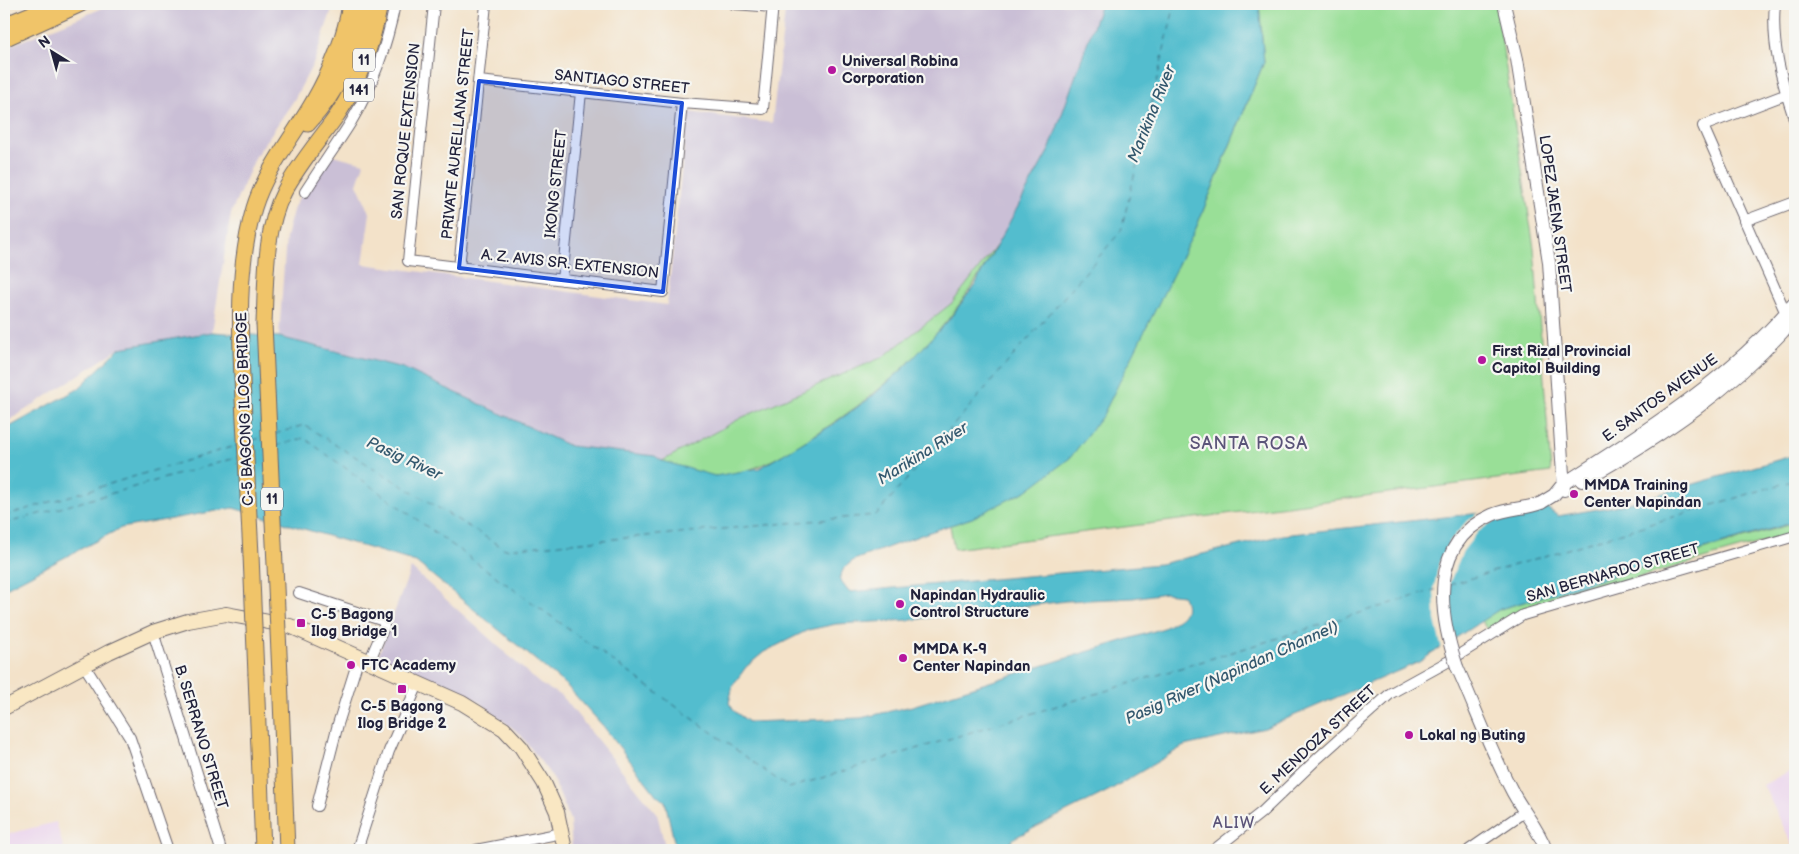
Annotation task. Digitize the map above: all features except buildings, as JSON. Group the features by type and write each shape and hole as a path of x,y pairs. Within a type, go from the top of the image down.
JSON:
{"main road":[{"path":"4,25 56,4"},
{"path":"4,39 81,4"},
{"name":"141","path":"283,150 313,102 332,66 348,21 350,4"},
{"name":"11","path":"283,150 322,108 345,72 362,26 365,4"},
{"name":"11","path":"302,161 339,112 356,78 375,31 380,4"},
{"name":"141","path":"302,161 347,115 364,81 382,34 388,4"},
{"name":"C-5 BAGONG ILOG BRIDGE","path":"263,850 240,326 244,252 254,208 264,182 283,150"},
{"name":"C-5 BAGONG ILOG BRIDGE","path":"286,850 264,323 267,261 275,214 283,193 302,161"},
{"path":"4,708 153,632 203,617 226,614 290,626 462,703 496,723 514,739 530,759 544,783 553,802 565,850"}],"street":[{"name":"SAN ROQUE EXTENSION","path":"305,192 352,120 370,85 389,36 395,4"},
{"name":"SAN ROQUE EXTENSION","path":"408,261 434,4"},
{"name":"PRIVATE AURELLANA STREET","path":"459,268 486,4"},
{"path":"734,4 773,5"},
{"name":"LOPEZ JAENA STREET","path":"1504,4 1517,59 1549,262 1562,488"},
{"path":"1775,4 1774,44 1791,93 1795,120"},
{"name":"SANTIAGO STREET","path":"479,81 682,104 763,109 773,5"},
{"name":"IKONG STREET","path":"562,280 581,92"},
{"path":"1791,93 1703,126 1744,221 1791,322"},
{"name":"A. Z. AVIS SR. EXTENSION","path":"408,261 663,292 682,104"},
{"path":"1744,221 1795,202"},
{"name":"E. SANTOS AVENUE","path":"1453,664 1442,599 1443,580 1455,546 1479,522 1493,515 1541,503 1644,432 1791,322 1795,302"},
{"name":"SAN BERNARDO STREET","path":"1453,664 1523,615 1795,536"},
{"path":"299,593 384,621 384,627 364,660 338,724 317,806"},
{"name":"B. SERRANO STREET","path":"153,632 221,850"},
{"path":"1453,664 1510,787 1524,812 1541,834 1546,850"},
{"name":"E. MENDOZA STREET","path":"1214,850 1262,812 1318,758 1391,693 1453,664"},
{"path":"84,666 130,738 168,850"},
{"path":"357,850 389,751 418,684"},
{"path":"1469,850 1524,812"},
{"path":"476,850 562,833"}],"highlighted area":[{"path":"479,81 682,103 663,292 459,268"}],"shaded area":[{"path":"108,4 334,4 314,62 294,100 256,156 231,213 212,332 120,348 4,424 4,48 98,10"},
{"path":"786,4 1101,4 1050,148 997,245 952,303 883,357 743,417 662,461 655,456 570,446 403,368 279,337 286,237 294,207 325,153 364,163 357,184 370,213 363,264 667,305 688,112 772,123"},
{"path":"411,568 540,684 562,696 657,814 666,850 572,850 570,820 553,778 520,734 477,700 378,656"},
{"path":"1795,768 1795,850 1763,785"},
{"path":"56,822 64,850 4,850 4,835"}],"green space":[{"path":"1259,4 1496,4 1534,248 1551,472 954,549 950,525 972,518 1196,228 1264,62"},
{"path":"997,245 960,304 940,329 895,376 843,417 768,462 743,471 711,476 662,461 743,417 883,357 952,303"},
{"path":"1795,523 1795,533 1576,595 1574,593 1522,612 1490,633 1481,621 1500,609"}],"water":[{"path":"1101,4 1259,4 1264,62 1196,228 1103,415 1070,458 1026,491 972,518 854,560 844,568 839,579 849,592 1160,564 1283,535 1544,506 1558,516 1621,505 1795,455 1795,522 1500,609 1419,662 1265,728 1184,746 1110,790 1014,838 1006,850 676,850 665,801 657,796 604,727 567,686 416,562 233,508 121,528 4,589 4,430 78,389 120,348 212,332 279,337 403,368 570,446 655,456 662,461 715,476 760,468 832,425 870,398 905,367 947,322 975,285 1050,148","holes":["1165,593 1182,595 1186,607 1183,615 1164,628 912,706 861,718 749,722 734,711 729,703 733,685 746,667 764,652 808,630 836,624 911,620 1066,601 1133,598"]}],"pier":[{"path":"1542,504 1498,518 1478,532 1463,551 1449,584 1448,608 1455,641 1442,650 1435,620 1434,587 1439,563 1449,542 1465,523 1481,511"}],"ferry route":[{"path":"275,434 304,425 505,549 876,515 1121,231 1175,4"},
{"path":"253,440 261,438"},
{"path":"276,446 304,438 789,788 1438,589"},
{"path":"4,516 238,445"},
{"path":"252,453 263,450"},
{"path":"4,524 239,457"},
{"path":"1449,585 1795,480"}],"place":[{"name":"Universal Robina Corporation","path":"832,70"},
{"name":"First Rizal Provincial Capitol Building","path":"1482,360"},
{"name":"MMDA Training Center Napindan","path":"1574,494"},
{"name":"Napindan Hydraulic Control Structure","path":"900,604"},
{"name":"C-5 Bagong Ilog Bridge 1","path":"301,623"},
{"name":"MMDA K-9 Center Napindan","path":"903,658"},
{"name":"FTC Academy","path":"351,665"},
{"name":"C-5 Bagong Ilog Bridge 2","path":"402,689"},
{"name":"Lokal ng Buting","path":"1409,735"}],"district":[{"name":"SANTA ROSA","path":"1249,443"},
{"name":"ALIW","path":"1234,823"}],"water label":[{"name":"Marikina River","path":"1152,114"},
{"name":"Marikina River","path":"923,454"},
{"name":"Pasig River","path":"404,459"},
{"name":"Pasig River (Napindan Channel)","path":"1232,673"}]}
